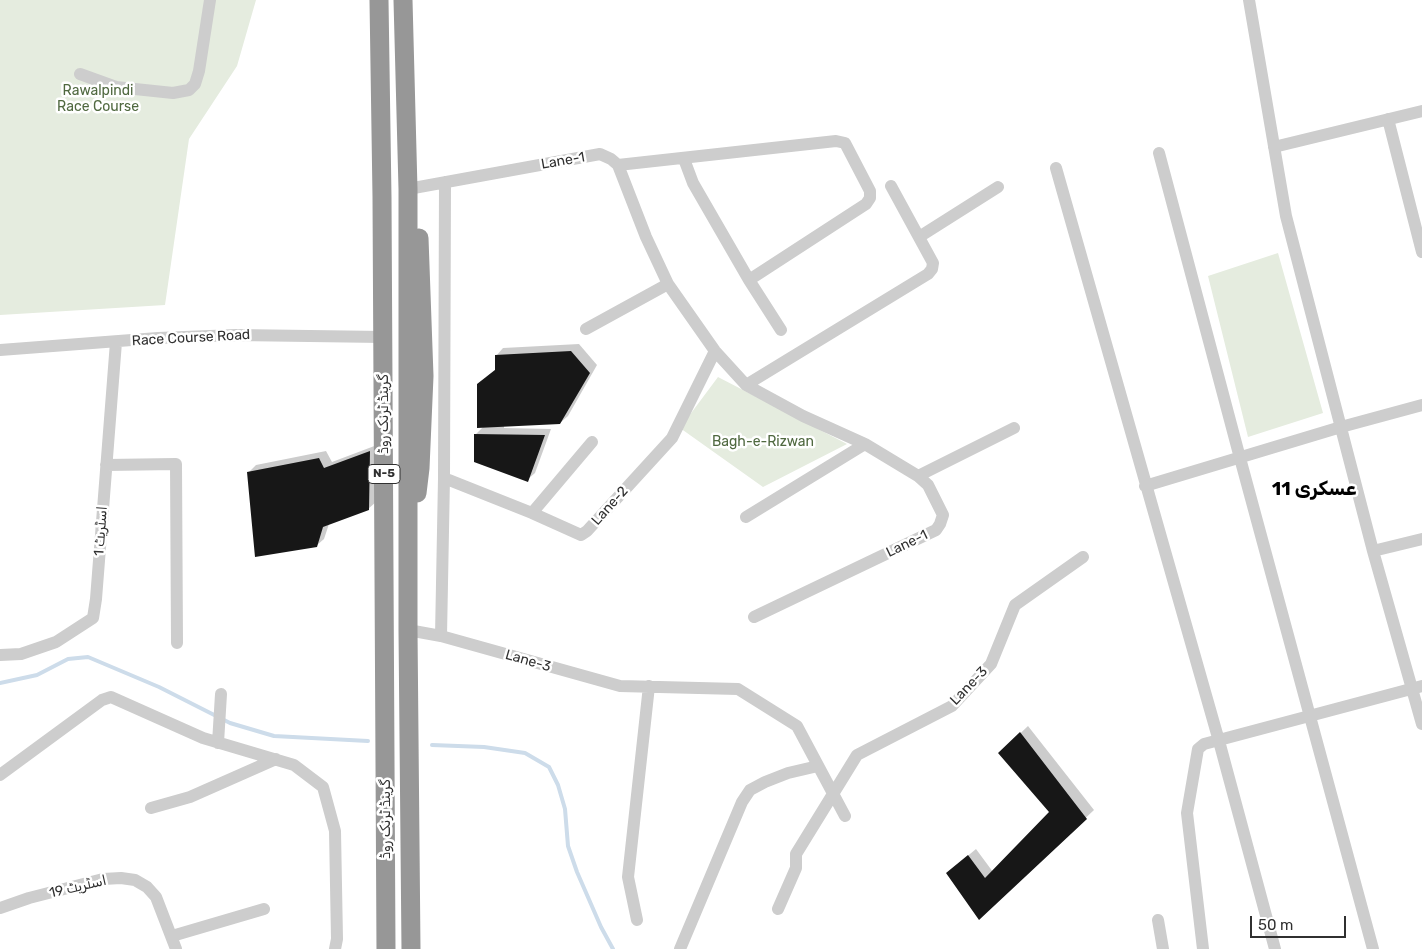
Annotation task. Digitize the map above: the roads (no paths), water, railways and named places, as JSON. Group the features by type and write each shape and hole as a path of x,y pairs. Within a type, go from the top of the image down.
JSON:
{"highway":[{"name":"گرینڈ ٹرنک روڈ","path":"379,0 383,337 383,946"},
{"name":"گرینڈ ٹرنک روڈ","path":"403,0 408,189 408,630 411,949"},
{"name":"گرینڈ ٹرنک روڈ","path":"408,189 420,243 424,376 420,468 408,571"},
{"path":"383,337 407,336"}],"street":[{"path":"80,74 116,87 173,93 189,90 195,84 199,71 210,0"},
{"path":"1248,0 1286,216 1373,551 1417,688 1422,724"},
{"path":"1274,147 1422,111"},
{"path":"1388,119 1422,252"},
{"path":"618,165 836,141 845,143 870,191 870,198 866,204 749,280"},
{"name":"Lane-1","path":"408,189 600,154 611,159 618,165 646,237 668,284 715,351 746,386 803,416 865,444 918,476 928,485 943,515 936,530 754,617"},
{"path":"1159,154 1373,949"},
{"path":"684,159 694,183 749,280 781,330"},
{"path":"1056,168 1145,486 1219,740 1275,949"},
{"path":"441,636 444,478 445,182"},
{"path":"746,386 928,274 932,269 932,263 891,186"},
{"path":"919,237 998,187"},
{"path":"586,329 668,284"},
{"name":"Race Course Road","path":"0,350 158,338 236,335 383,337"},
{"name":"اسٹریٹ 1","path":"0,655 21,654 56,642 93,618 116,342"},
{"name":"Lane-2","path":"444,478 532,513 580,536 587,531 672,438 715,351"},
{"path":"1145,486 1340,427 1422,405"},
{"path":"918,476 1014,428"},
{"path":"532,513 592,442"},
{"path":"746,517 865,444"},
{"path":"106,465 176,464 177,643"},
{"path":"1373,551 1422,539"},
{"name":"Lane-3","path":"833,794 857,755 952,706 990,664 1015,605 1083,556"},
{"name":"Lane-3","path":"408,630 441,636 620,686 738,689 798,726 845,816"},
{"path":"637,920 628,877 649,686"},
{"path":"1203,949 1187,813 1198,750 1204,744 1417,688"},
{"path":"218,743 221,694"},
{"path":"0,774 111,697 203,738 294,765 323,787 335,831 337,939 335,949"},
{"path":"151,808 190,796 276,759"},
{"path":"680,949 742,802 750,790 788,773 818,766"},
{"path":"778,909 796,868 796,854 833,794"},
{"name":"اسٹریٹ 19","path":"0,908 29,898 103,879 121,878 135,880 147,887 156,897 176,949"},
{"path":"172,936 264,909"},
{"path":"1158,920 1163,949"}],"waterway":[{"path":"0,683 37,675 68,659 88,657 159,687 230,723 274,736 368,741"},
{"path":"432,745 484,747 525,753 549,767 558,785 565,809 568,846 577,872 601,927 613,949"}],"district":[{"name":"عسکری 11","path":"1314,490"}],"park label":[{"name":"Rawalpindi Race Course","path":"98,99"},
{"name":"Bagh-e-Rizwan","path":"763,442"}]}
